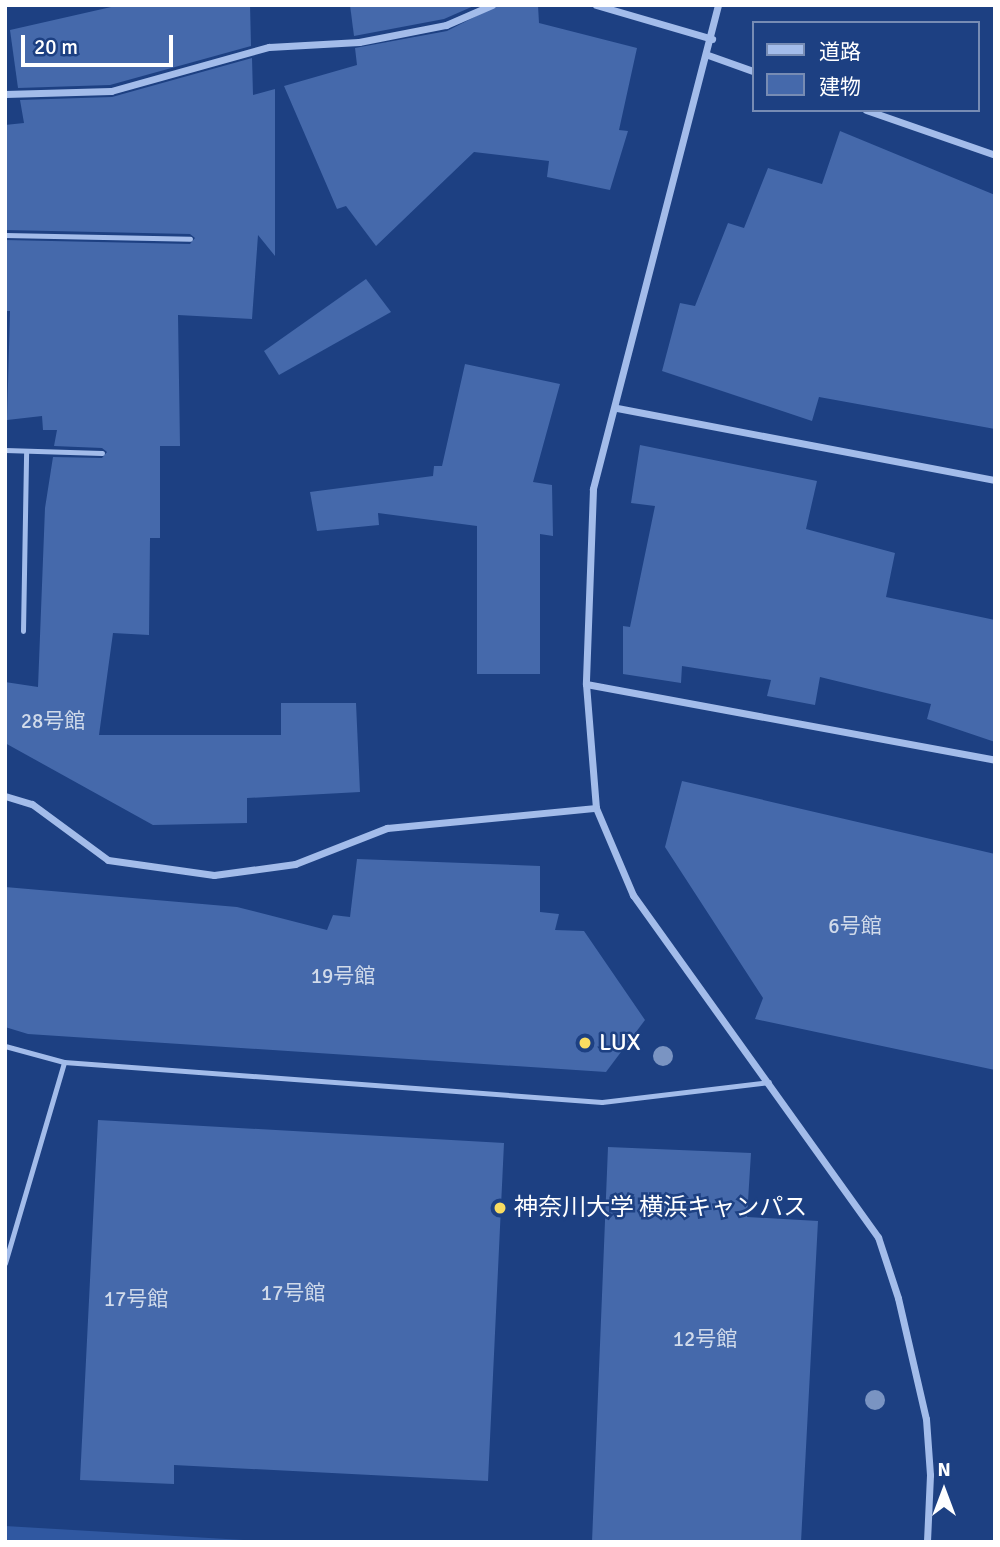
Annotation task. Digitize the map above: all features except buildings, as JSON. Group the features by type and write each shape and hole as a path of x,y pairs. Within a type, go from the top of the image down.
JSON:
{"street":[{"path":"5,94 111,92 270,47 359,42 446,24 492,5"},
{"path":"596,5 712,39"},
{"path":"719,5 617,408 593,489 586,684 596,808 633,895 878,1237 898,1298 926,1419 930,1475 926,1542"},
{"path":"708,55 752,71"},
{"path":"872,112 995,155"},
{"path":"617,408 995,480"},
{"path":"586,684 995,760"},
{"path":"5,796 32,804 108,860 214,875 295,864 387,828 596,808"}],"lane":[{"path":"5,235 190,239"},
{"path":"5,450 102,453"},
{"path":"23,631 26,451"},
{"path":"5,1046 64,1062 602,1102 769,1082"},
{"path":"5,1262 64,1062"}],"shaded area":[{"path":"5,1526 260,1541 260,1542 5,1542"}],"place":[{"name":"LUX","path":"585,1043"},
{"name":"神奈川大学 横浜キャンパス","path":"500,1208"}]}
